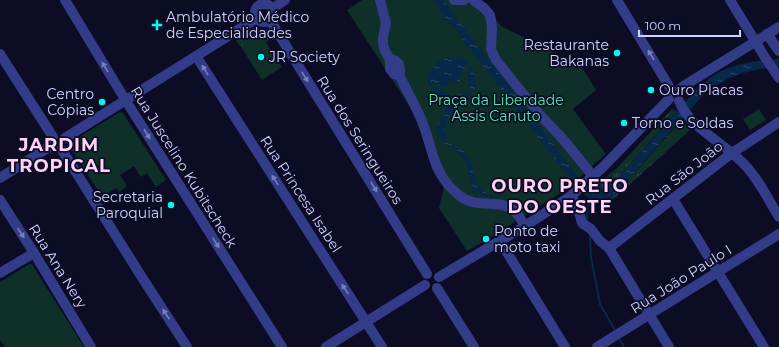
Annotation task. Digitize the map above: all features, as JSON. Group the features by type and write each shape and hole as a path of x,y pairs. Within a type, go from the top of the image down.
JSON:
{"street":[{"name":"Rua Juscelino Kubitscheck","path":"65,0 126,101 282,347"},
{"path":"272,9 285,0"},
{"path":"380,0 386,23 383,37 385,51 390,59 390,69 394,74 399,75 423,124 437,168 447,184 461,197 473,203 508,206 513,209 525,226"},
{"path":"454,0 464,0"},
{"path":"475,0 490,15 492,26 491,49 496,60 540,115 562,138 593,176"},
{"path":"439,277 525,226 578,189 635,135 676,102 682,94 675,89 617,0"},
{"path":"730,0 779,78"},
{"path":"258,3 265,4 272,9 273,15 270,20 261,22 257,18 255,13 258,3"},
{"path":"65,138 257,18"},
{"name":"Rua dos Seringueiros","path":"270,20 427,274"},
{"path":"675,89 685,85 779,27"},
{"path":"766,34 779,51"},
{"path":"0,54 52,141 55,150 62,150"},
{"name":"Rua Princesa Isabel","path":"196,56 382,347"},
{"path":"676,102 687,115 707,133 744,163 779,217"},
{"name":"Rua São João","path":"609,248 732,153 779,122"},
{"path":"0,178 59,135 65,138"},
{"path":"62,150 66,145 65,138"},
{"path":"62,150 143,279 188,347"},
{"path":"578,189 577,206 582,224 591,229 600,241 609,248 669,347"},
{"path":"673,199 764,347"},
{"name":"Rua Ana Nery","path":"0,200 91,347"},
{"name":"Rua João Paulo I","path":"597,347 779,234"},
{"path":"500,240 564,347"},
{"path":"0,273 34,253"},
{"path":"425,285 424,280 427,274 435,273 439,277 440,284 437,288"},
{"path":"326,347 425,285"},
{"path":"425,285 432,289 437,288"},
{"path":"437,288 474,347"}],"green space":[{"name":"Praça da Liberdade Assis Canuto","path":"362,0 481,0 501,26 581,66 596,90 573,109 606,154 568,188 491,237 488,234 481,239 483,242 467,251 439,208 444,186 432,169 417,118 347,10"},
{"path":"256,28 263,29 271,39 265,43 260,34 241,47 236,41"},
{"name":"JR Society","path":"260,34 282,67 262,80 241,47"},
{"path":"672,109 677,111 608,189 599,192 590,190 617,168"},
{"path":"759,109 766,120 750,130 743,119"},
{"path":"120,112 123,113 166,180 156,187 147,173 141,177 134,166 120,175 127,186 119,192 116,188 102,197 70,147 71,142"},
{"path":"682,120 690,130 616,197 606,205 602,204 602,201 614,195"},
{"path":"31,263 84,347 5,347 0,340 0,282"}],"water":[{"path":"432,0 443,0 577,175 590,190 598,192 608,189 696,90 717,73 734,66 779,59 779,67 739,74 713,87 704,94 614,195 599,201 593,200 582,193 567,175"},
{"path":"449,57 460,58 468,62 463,70 459,84 452,81 446,87 437,84 428,86 428,76 432,67 439,61"},
{"path":"471,65 476,77 475,91 470,89 467,83 467,74"},
{"path":"435,88 446,91 447,94 452,97 457,96 460,92 472,94 450,115 445,125 446,136 453,145 464,151 469,156 475,180 480,187 487,193 500,198 490,198 485,196 473,187 468,175 465,160 442,141 439,136 436,126 443,117 446,107 441,100 432,98 429,91"}],"waterway":[{"path":"587,221 590,198"},
{"path":"590,237 591,257 600,304 616,332"},
{"path":"619,338 624,347"}],"place":[{"name":"Ambulatório Médico de Especialidades","path":"157,25"},
{"name":"Restaurante Bakanas","path":"617,53"},
{"name":"JR Society","path":"261,57"},
{"name":"Ouro Placas","path":"651,90"},
{"name":"Centro Cópias","path":"102,102"},
{"name":"Torno e Soldas","path":"624,123"},
{"name":"Secretaria Paroquial","path":"171,205"},
{"name":"Ponto de moto taxi","path":"486,239"}],"district":[{"name":"JARDIM TROPICAL","path":"59,155"},
{"name":"OURO PRETO DO OESTE","path":"560,196"}]}
